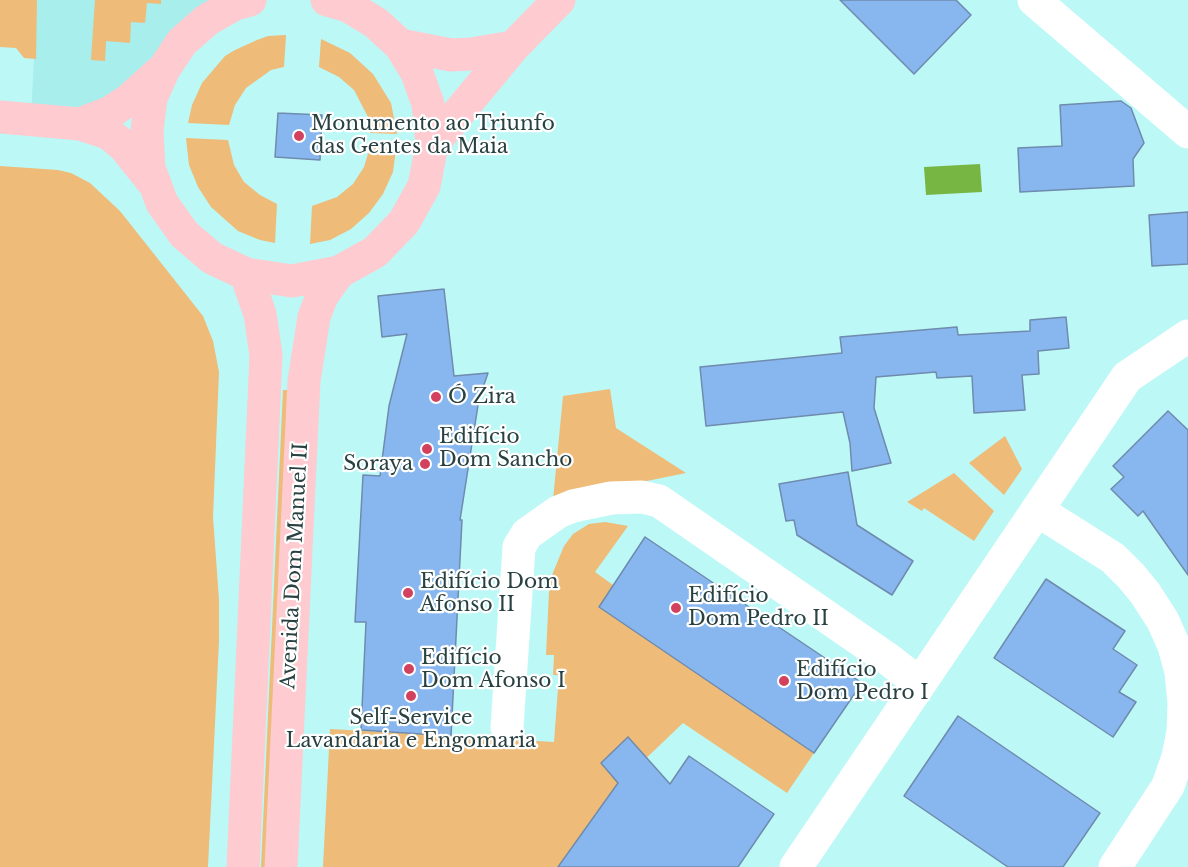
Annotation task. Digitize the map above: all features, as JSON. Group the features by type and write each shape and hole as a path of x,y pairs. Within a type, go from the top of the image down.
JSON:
{"main road":[{"path":"250,0 235,4 207,20 182,42 164,69 151,98 147,131 149,168 162,203 184,234 212,258 246,274 292,281 339,272 375,252 404,222 424,186 432,145 428,104 417,73 399,45 376,23 340,2"},
{"path":"432,145 513,47 559,0"},
{"path":"399,45 451,55 513,47"},
{"path":"80,124 109,112 129,100 164,69"},
{"path":"0,117 80,124 108,133 124,146 157,187"},
{"name":"Avenida Dom Manuel II","path":"281,867 304,381 314,317 322,296 339,272"},
{"name":"Avenida Dom Manuel II","path":"243,867 266,363 260,314 246,274"}],"street":[{"path":"1034,0 1188,132"},
{"path":"796,867 1127,377 1188,336"},
{"path":"507,727 519,547 527,534 558,512 573,506 611,498 642,497 659,501 888,659 919,683"},
{"path":"1037,510 1113,558 1131,576 1163,621 1174,646 1181,672 1184,703 1183,732 1178,756 1168,786 1116,867"}],"shaded area":[{"path":"0,0 37,0 36,59 24,58 16,48 0,47"},
{"path":"37,0 230,0 113,105 31,117"},
{"path":"95,0 161,0 161,4 147,3 145,23 131,22 130,43 106,41 105,61 91,60"},
{"path":"286,35 284,67 271,70 246,88 235,105 229,125 188,123 192,105 202,83 225,56 268,36"},
{"path":"321,39 350,53 373,74 391,103 397,134 370,133 368,117 354,90 339,77 319,67"},
{"path":"186,138 228,140 234,165 244,182 260,195 277,204 275,243 238,231 211,207 198,187 189,165"},
{"path":"370,147 396,149 393,172 383,194 369,213 351,229 330,240 310,244 312,206 337,197 353,184 364,167"},
{"path":"980,164 982,192 926,195 924,167"},
{"path":"0,166 58,170 71,173 90,183 120,211 203,316 213,341 219,372 213,517 219,600 219,641 208,867 0,867"},
{"path":"610,389 616,428 686,473 553,500 563,396"},
{"path":"283,390 292,390 271,867 261,867"},
{"path":"1005,436 1022,469 1004,495 969,463"},
{"path":"954,473 994,511 974,541 924,508 922,511 907,502"},
{"path":"605,522 628,526 595,572 613,585 599,607 814,753 787,793 683,723 616,787 558,867 323,867 330,729 554,742 559,675 553,675 554,655 546,655 549,592 552,575 564,546 573,534 589,524","holes":["628,738 616,780 601,763"]}],"building":[{"path":"840,0 956,0 971,15 914,74"},
{"path":"1121,101 1131,108 1144,143 1133,159 1134,186 1020,192 1018,148 1062,146 1060,105"},
{"name":"Monumento ao Triunfo das Gentes da Maia","path":"278,113 322,115 320,160 275,157"},
{"path":"1188,212 1188,264 1152,266 1149,215"},
{"path":"444,289 454,376 488,373 479,399 460,520 462,520 451,736 361,730 366,622 355,622 363,475 380,476 389,406 407,334 382,337 378,296"},
{"path":"1066,317 1069,348 1038,351 1039,374 1022,375 1025,410 974,413 972,376 937,378 936,372 876,377 874,408 891,463 852,471 850,443 843,412 706,426 700,367 842,353 840,337 957,327 958,335 1030,331 1030,320"},
{"path":"1168,411 1188,430 1188,575 1143,511 1138,516 1111,489 1124,477 1113,466"},
{"path":"848,472 857,525 913,561 892,595 797,535 794,520 786,521 779,484"},
{"path":"645,537 862,683 814,753 599,607"},
{"path":"1046,579 1125,631 1113,649 1137,665 1119,692 1136,702 1113,737 994,658"},
{"path":"958,716 1100,813 1063,867 1008,867 904,796"},
{"path":"628,737 670,784 689,756 774,814 738,867 558,867 618,783 601,763"}],"place":[{"name":"Monumento ao Triunfo das Gentes da Maia","path":"299,136"},
{"name":"Ó Zira","path":"436,397"},
{"name":"Edifício Dom Sancho","path":"427,449"},
{"name":"Soraya","path":"425,464"},
{"name":"Edifício Dom Afonso II","path":"408,593"},
{"name":"Edifício Dom Pedro II","path":"676,608"},
{"name":"Edifício Dom Afonso I","path":"409,669"},
{"name":"Edifício Dom Pedro I","path":"784,681"},
{"name":"Self-Service Lavandaria e Engomaria","path":"411,696"}]}
